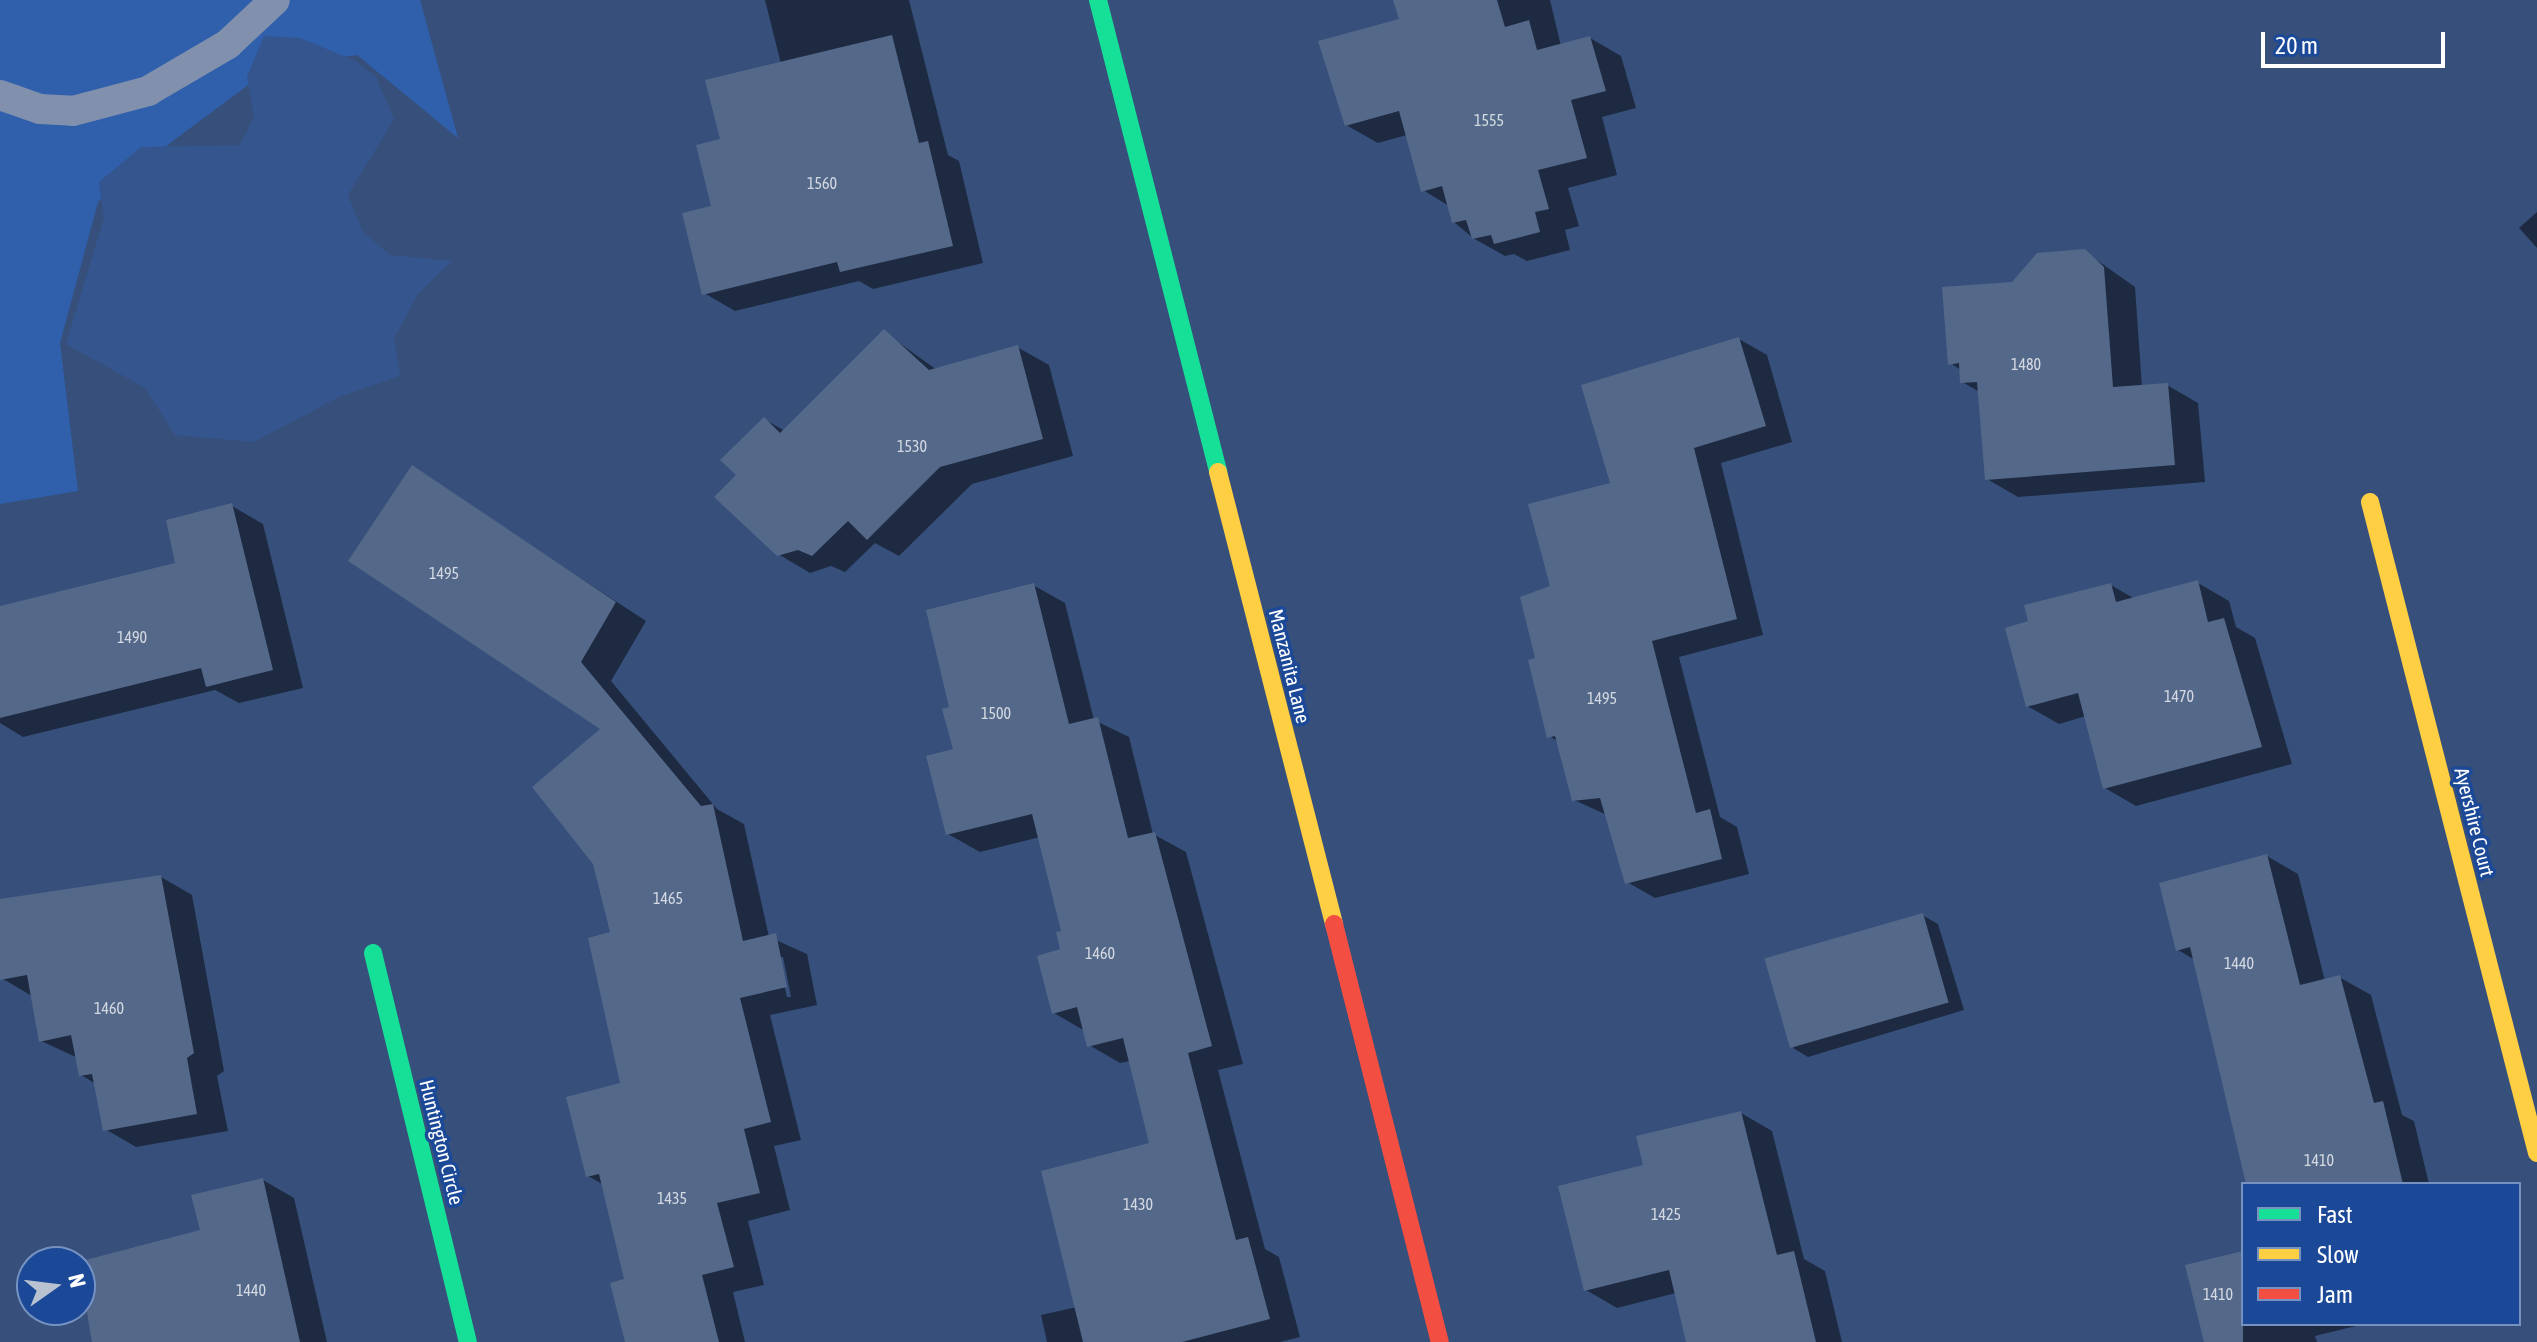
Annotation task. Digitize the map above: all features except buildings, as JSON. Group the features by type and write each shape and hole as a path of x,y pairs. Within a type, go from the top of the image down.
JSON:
{"street":[{"name":"Manzanita Lane","path":"1098,0 1440,1342"},
{"name":"Ayershire Court","path":"2370,502 2537,1153"},
{"name":"Huntington Circle","path":"373,953 468,1342"}],"lane":[{"path":"0,95 40,109 73,111 148,91 228,44 275,0"}],"shaded area":[{"path":"0,0 420,0 458,138 357,55 274,66 174,140 98,202 60,343 78,491 0,504"},
{"path":"264,36 300,38 356,61 376,77 394,119 348,195 363,232 390,255 452,261 418,294 394,338 400,376 339,397 254,442 175,435 145,388 66,344 104,218 99,182 141,147 240,145 254,117 247,77"}],"traffic: fast":[{"path":"1098,0 1218,472"},
{"path":"373,953 468,1342"}],"traffic: slow":[{"path":"1218,472 1334,924"},
{"path":"2370,502 2537,1153"}],"traffic: jam":[{"path":"1334,924 1440,1342"}]}
